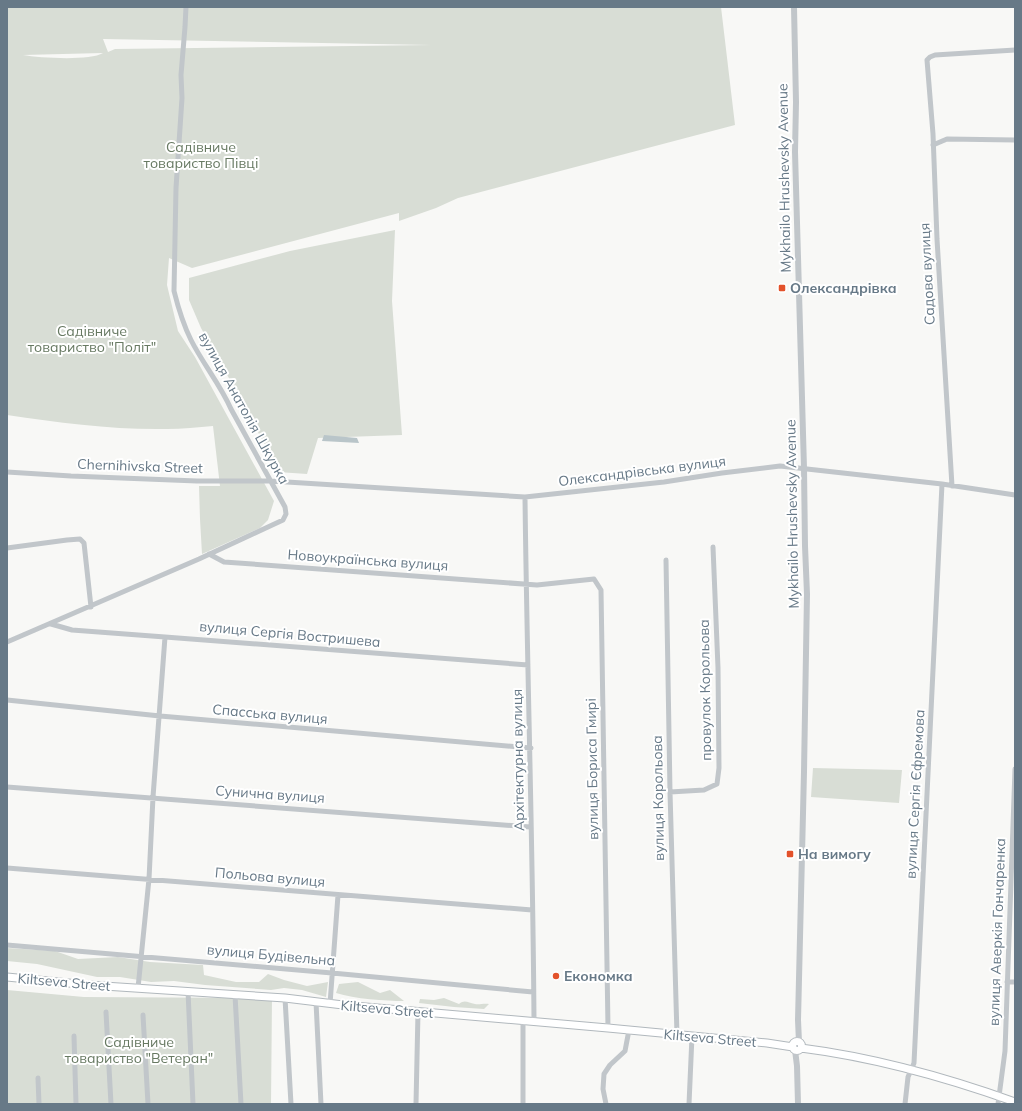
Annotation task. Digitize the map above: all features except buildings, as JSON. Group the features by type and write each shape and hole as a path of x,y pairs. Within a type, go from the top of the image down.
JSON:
{"main road":[{"name":"Kiltseva Street","path":"7,977 89,985 285,998 330,1004 797,1046 945,1079 1015,1102"}],"street":[{"name":"вулиця Анатолія Шкурка","path":"7,642 91,607 209,554 283,520 286,514 285,507 231,409 224,393 191,340 178,307 174,291 176,194 182,98 181,75 186,7"},
{"name":"Mykhailo Hrushevsky Avenue","path":"794,7 797,260 807,594 797,1046 798,1104"},
{"name":"Садова вулиця","path":"952,486 927,60 935,55 1015,50"},
{"path":"933,145 947,139 1015,140"},
{"name":"Олександрівська вулиця","path":"271,481 525,497 664,482 780,466 942,484 1015,495"},
{"name":"Chernihivska Street","path":"7,472 196,481 271,481"},
{"name":"вулиця Сергія Єфремова","path":"905,1104 908,1077 914,1063 942,484"},
{"name":"Архітектурна вулиця","path":"525,497 534,1022"},
{"path":"7,548 67,540 80,540 84,542 91,607"},
{"name":"провулок Корольова","path":"670,792 704,790 717,784 718,780 718,668 713,547"},
{"name":"Новоукраїнська вулиця","path":"209,554 224,562 526,584"},
{"name":"вулиця Корольова","path":"666,560 670,792 677,1035"},
{"name":"вулиця Бориса Гмирі","path":"526,584 537,585 594,579 601,590 608,1028"},
{"name":"вулиця Сергія Востришева","path":"51,624 72,630 165,636 528,666"},
{"path":"138,988 149,879 152,797 160,716 165,636"},
{"name":"Спасська вулиця","path":"7,700 160,716 530,748"},
{"name":"вулиця Аверкія Гончаренка","path":"998,1104 1004,1050 1015,769"},
{"name":"Сунична вулиця","path":"7,787 530,827"},
{"name":"Польова вулиця","path":"7,868 532,910"},
{"path":"330,1004 338,895"},
{"name":"вулиця Будівельна","path":"7,944 332,972 533,992"},
{"path":"1007,982 1015,982"},
{"path":"188,991 194,1104"},
{"path":"235,995 241,1104"},
{"path":"285,998 291,1104"},
{"path":"316,1002 321,1104"},
{"path":"106,1012 111,1104"},
{"path":"416,1104 418,1012"},
{"path":"143,1015 148,1104"},
{"path":"523,1021 524,1104"},
{"path":"606,1104 603,1089 604,1074 610,1065 625,1051 629,1030"},
{"path":"74,1036 76,1104"},
{"path":"689,1104 692,1036"},
{"path":"38,1078 38,1104"}],"green space":[{"name":"Садівниче товариство Півці","path":"7,7 721,7 735,125 458,198 436,208 399,221 399,213 192,268 169,258 167,285 178,331 195,357 274,501 268,520 260,528 202,554 199,486 220,486 213,426 173,429 107,427 7,415","holes":["103,39 431,45 432,45 115,49 108,52","103,53 97,56 76,58 52,58 23,55"]},
{"path":"395,230 392,301 402,435 318,438 307,474 278,472 249,414 201,328 189,300 189,278 290,251"},
{"path":"813,768 902,770 899,803 811,797"},
{"path":"7,948 55,951 78,959 118,957 150,962 203,965 204,975 236,982 259,982 268,974 307,986 328,982 326,997 302,990 284,988 271,990 174,981 151,982 120,977 97,977 37,964 7,961"},
{"path":"358,982 380,993 390,990 404,1001 388,1001 352,997 336,993 339,984"},
{"name":"Садівниче товариство \"Ветеран\"","path":"7,990 84,997 272,998 271,1104 7,1104"},
{"path":"444,998 459,1004 465,1002 489,1004 484,1009 419,1003 420,999 434,1000"}],"shaded area":[{"path":"324,435 357,438 359,443 322,441"}],"place":[{"name":"Олександрівка","path":"782,288"},
{"name":"На вимогу","path":"790,854"},
{"name":"Економка","path":"556,976"}],"park label":[{"name":"Садівниче товариство \"Політ\"","path":"92,340"}]}
